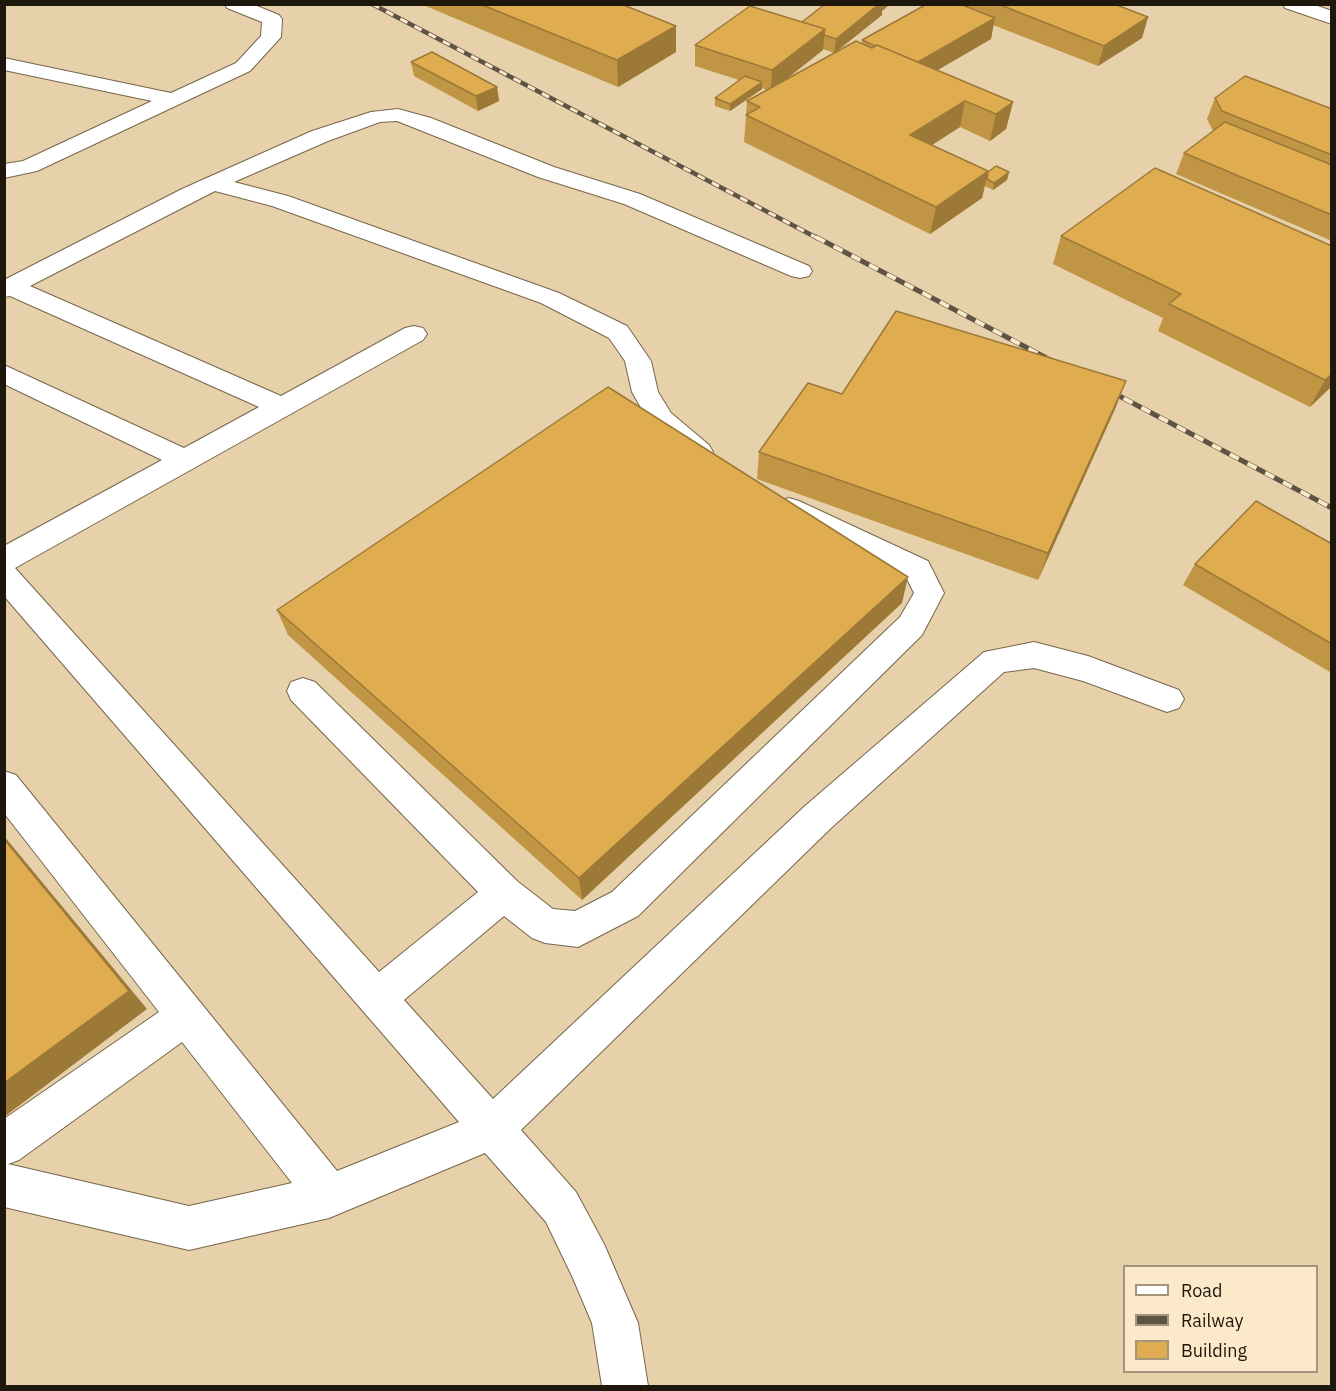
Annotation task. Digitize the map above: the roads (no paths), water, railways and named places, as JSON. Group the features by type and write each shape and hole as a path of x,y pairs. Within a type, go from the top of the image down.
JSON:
{"street":[{"path":"4,171 30,165 243,67 271,37 272,19 234,4"},
{"path":"1292,4 1332,18"},
{"path":"4,64 172,99"},
{"path":"8,289 214,183 330,133 378,116 398,115 546,172 632,199 800,271"},
{"path":"214,183 280,201 550,298 618,332 638,361 645,392 661,419 707,459 727,472"},
{"path":"8,289 282,406"},
{"path":"4,560 414,334"},
{"path":"4,373 185,460"},
{"path":"303,691 504,893 544,926 578,929 625,904 911,626 929,593 917,569 767,498"},
{"path":"4,575 561,1207 588,1260 615,1323 625,1386"},
{"path":"4,1185 189,1228 329,1196 492,1129 818,818 995,661 1034,655 1088,669 1167,699"},
{"path":"4,786 329,1196"},
{"path":"377,998 504,893"},
{"path":"4,1145 186,1016"}],"railway":[{"path":"372,4 819,239"},
{"path":"816,237 1058,364"},
{"path":"1106,389 1332,508"}]}
